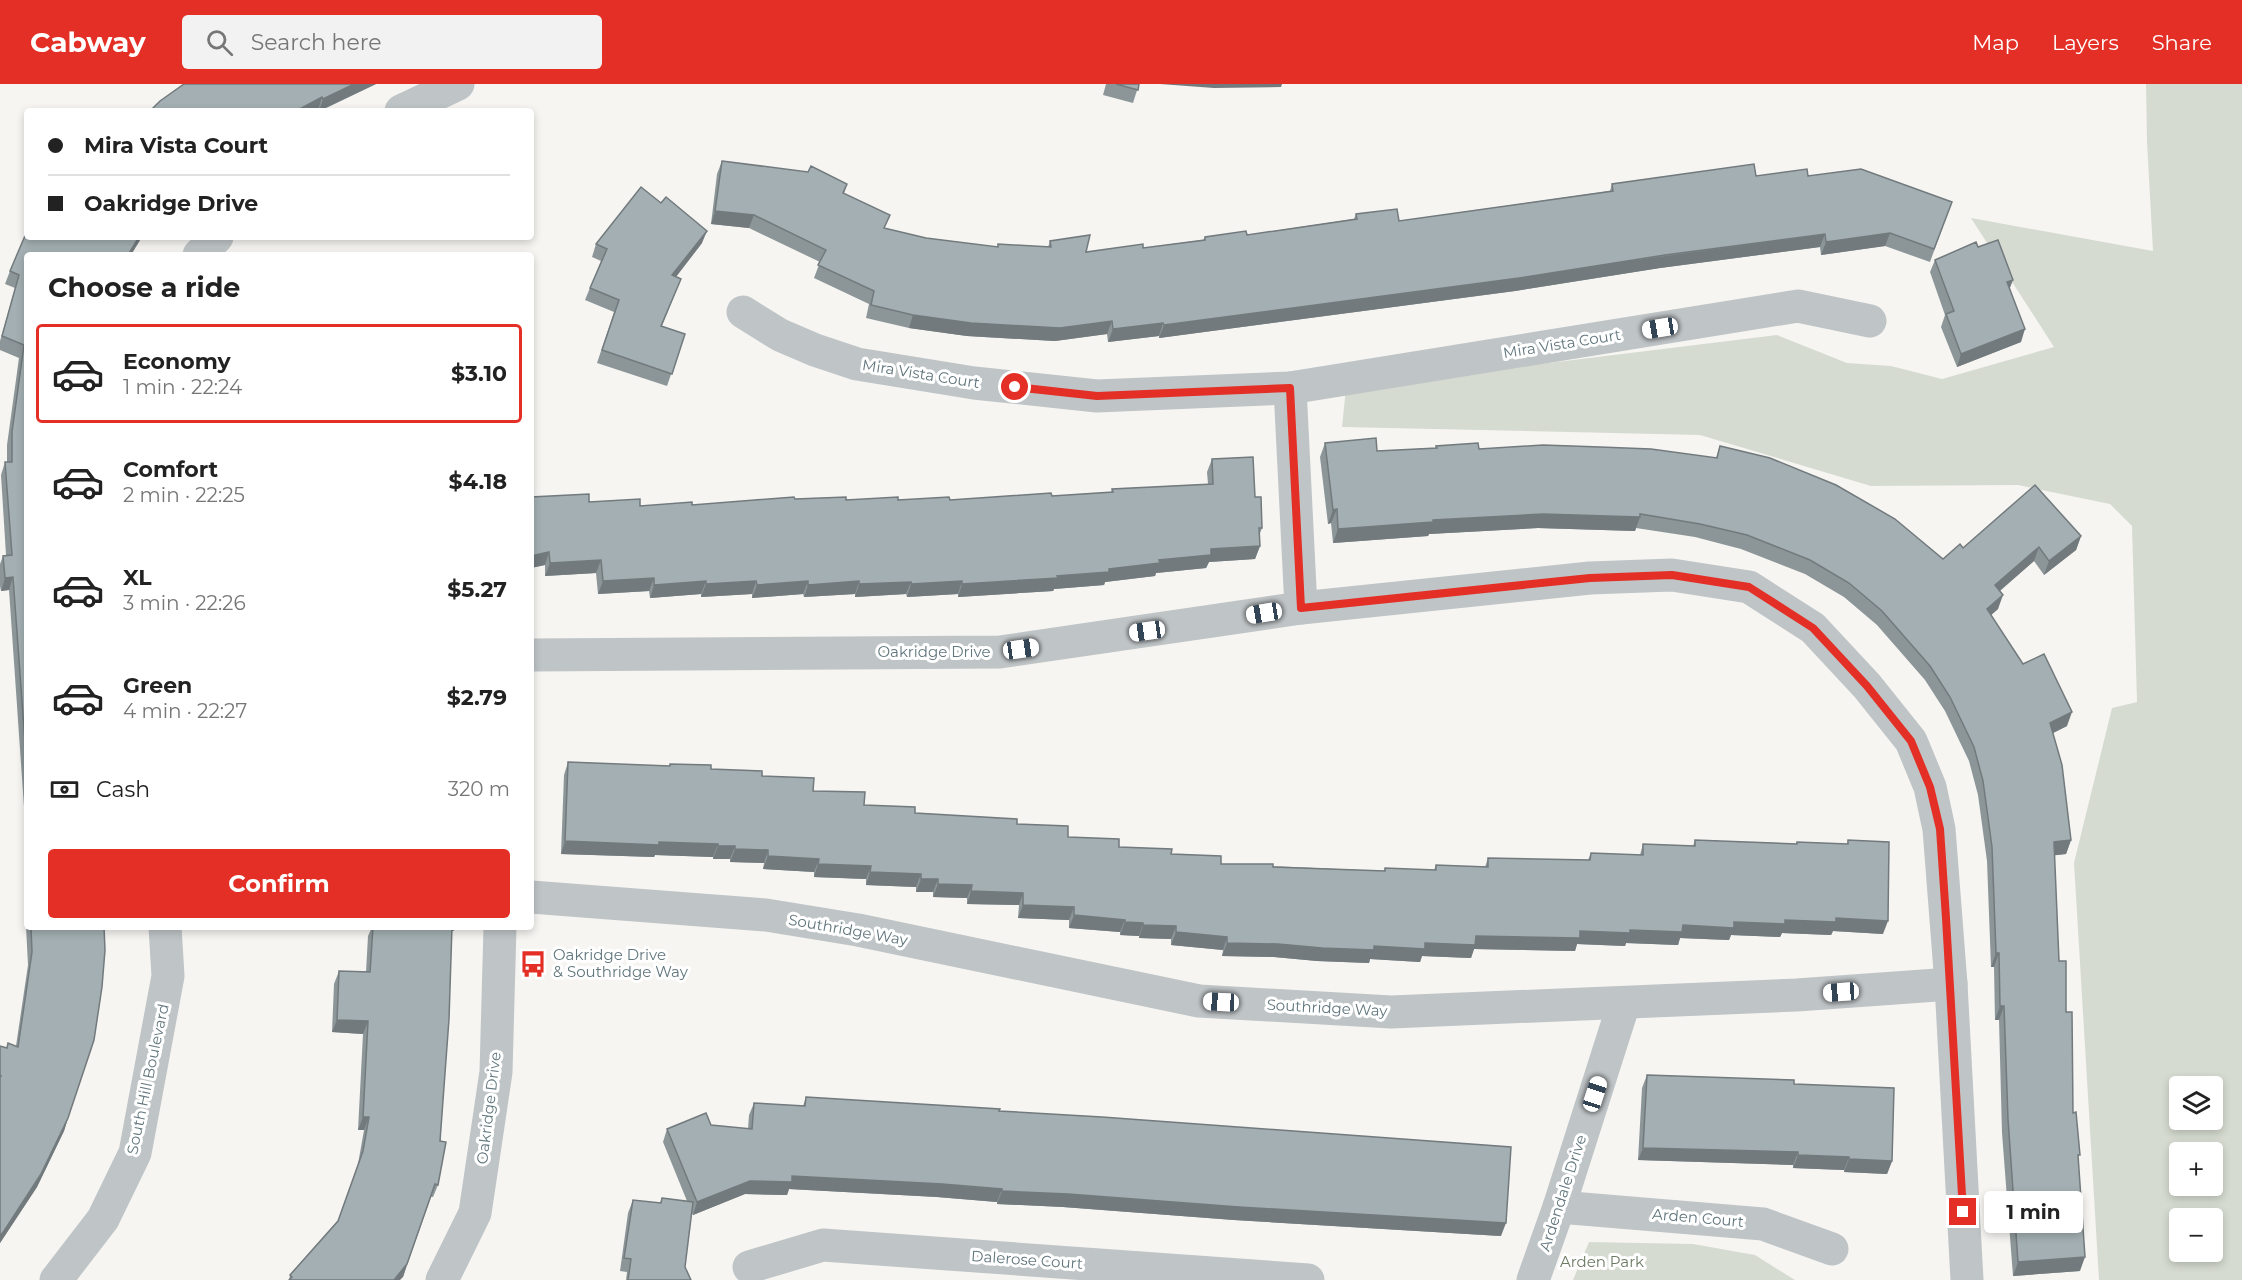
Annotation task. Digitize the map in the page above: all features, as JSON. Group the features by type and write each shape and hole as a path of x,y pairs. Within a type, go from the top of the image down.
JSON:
{"street":[{"path":"407,108 458,84"},
{"path":"202,252 214,240"},
{"name":"Mira Vista Court","path":"743,312 780,335 857,364 974,383 1097,396 1290,388 1798,306 1870,321"},
{"path":"1290,388 1301,608"},
{"name":"Oakridge Drive","path":"534,655 1000,652 1301,608 1590,578 1672,575 1749,587 1813,628 1867,686 1911,741 1930,787 1940,829 1952,984 1966,1280"},
{"name":"Southridge Way","path":"534,897 766,915 869,933 1199,1001 1391,1011 1797,995 1952,984"},
{"name":"South Hill Boulevard","path":"56,1280 103,1219 135,1153 168,976 165,930"},
{"name":"Oakridge Drive","path":"442,1280 475,1214 496,1072 500,930"},
{"name":"Ardendale Drive","path":"1533,1280 1559,1207 1624,1003"},
{"name":"Arden Court","path":"1559,1207 1763,1224 1832,1249"},
{"name":"Dalerose Court","path":"749,1267 823,1245 1308,1280"}],"green space":[{"path":"2146,84 2242,84 2242,1280 2099,1280 2074,863 2112,708 2137,702 2132,526 2110,504 2018,485 1871,486 1700,435 1342,427 1346,388 1777,335 1847,363 1891,366 1942,379 2054,347 1971,218 2153,251"},
{"name":"Arden Park","path":"1589,1242 1693,1244 1755,1255 1795,1280 1573,1280"}],"building":[{"path":"184,84 354,84 302,108 153,108"},
{"path":"1116,84 1139,84 1138,90"},
{"path":"722,161 808,172 811,166 847,184 843,193 890,215 884,228 926,238 998,247 998,244 1051,247 1050,241 1090,235 1086,252 1143,244 1143,248 1205,240 1205,237 1246,231 1247,235 1357,219 1356,214 1397,209 1399,221 1613,191 1612,184 1754,164 1756,176 1807,169 1808,176 1861,169 1952,202 1934,249 1890,233 1826,242 1825,234 1665,255 1519,278 1164,325 1163,323 1113,329 1112,321 1060,328 971,323 913,315 871,305 874,291 818,265 826,250 754,215 715,211"},
{"path":"641,187 661,203 666,197 707,231 672,275 681,279 661,326 685,334 672,374 602,350 619,300 590,288 607,249 596,244"},
{"path":"24,238 24,240 137,240 130,252 24,252 24,345 2,336 19,275 10,271"},
{"path":"1998,240 2013,280 2007,282 2025,329 1961,354 1946,314 1954,311 1935,260 1976,242 1978,247"},
{"path":"24,345 24,729 13,577 5,578 3,556 12,555 5,462 12,462 12,432"},
{"path":"1376,438 1377,451 1478,443 1479,449 1543,445 1600,447 1651,449 1717,458 1720,446 1770,458 1836,485 1895,519 1943,559 1960,544 1963,548 2035,485 2081,536 2049,561 2039,547 1995,585 2003,595 1987,609 2023,664 2044,654 2072,712 2050,723 2062,765 2071,840 2054,842 2059,961 2066,961 2066,1012 2072,1012 2073,1113 2076,1112 2080,1155 2078,1155 2085,1257 2018,1262 2008,1119 2004,1006 2000,1006 1992,847 1983,781 1974,747 1950,697 1930,666 1882,611 1849,583 1810,560 1747,535 1700,524 1640,514 1640,517 1543,514 1433,520 1433,522 1338,529 1337,509 1333,510 1325,443"},
{"path":"1253,457 1255,497 1261,497 1260,546 1211,549 1211,555 1159,560 1160,563 1109,569 1109,572 1057,576 1058,578 962,584 962,581 859,584 859,581 808,585 808,581 757,585 756,581 706,584 706,581 654,585 654,578 603,581 601,560 550,563 549,552 534,555 534,497 589,494 589,502 640,499 640,506 692,502 692,505 794,497 795,499 846,497 846,500 898,497 898,500 949,497 950,500 1051,493 1052,496 1113,492 1112,489 1213,484 1212,459"},
{"path":"568,762 670,766 670,764 711,765 711,769 762,771 762,776 814,778 813,791 865,792 864,805 915,807 915,813 1017,819 1017,824 1068,826 1068,837 1119,839 1119,847 1172,849 1171,854 1221,856 1221,864 1273,864 1273,867 1385,871 1385,868 1436,870 1436,865 1488,867 1488,858 1590,860 1591,853 1643,855 1643,844 1695,846 1695,840 1797,844 1797,842 1848,844 1848,840 1889,842 1888,921 1836,918 1836,922 1785,920 1785,924 1734,922 1734,928 1683,925 1682,932 1580,931 1580,938 1476,936 1475,945 1425,943 1425,949 1374,946 1374,950 1227,943 1227,937 1176,932 1176,926 1143,925 1143,923 1125,922 1125,920 1074,915 1074,907 1023,905 1023,893 971,891 972,885 938,884 938,879 921,879 921,874 870,872 871,866 818,864 819,859 768,856 768,850 735,849 735,846 718,846 718,844 659,842 659,845 565,841"},
{"path":"31,930 104,930 102,987 94,1040 68,1118 41,1174 0,1236 0,1046 7,1048 8,1043 18,1047 32,952"},
{"path":"373,930 452,930 449,1019 440,1141 446,1142 438,1185 435,1184 407,1264 394,1280 289,1280 292,1277 290,1275 338,1221 363,1151 369,1117 363,1117 368,1021 337,1020 339,971 370,972"},
{"path":"1647,1075 1794,1080 1794,1084 1894,1088 1892,1161 1798,1155 1798,1152 1643,1148"},
{"path":"806,1097 1511,1147 1506,1223 1002,1191 1002,1189 942,1184 792,1176 792,1182 750,1181 697,1202 667,1129 706,1113 711,1125 752,1129 754,1103 805,1106"},
{"path":"662,1198 693,1202 685,1267 691,1280 628,1280 631,1259 624,1258 633,1200 661,1203"}],"place":[{"name":"Oakridge Drive & Southridge Way","path":"533,964"}],"route":[{"path":"1015,387 1097,396 1290,388 1301,608 1590,578 1672,575 1749,587 1813,628 1867,686 1911,741 1930,787 1940,829 1952,984 1963,1212"}]}
